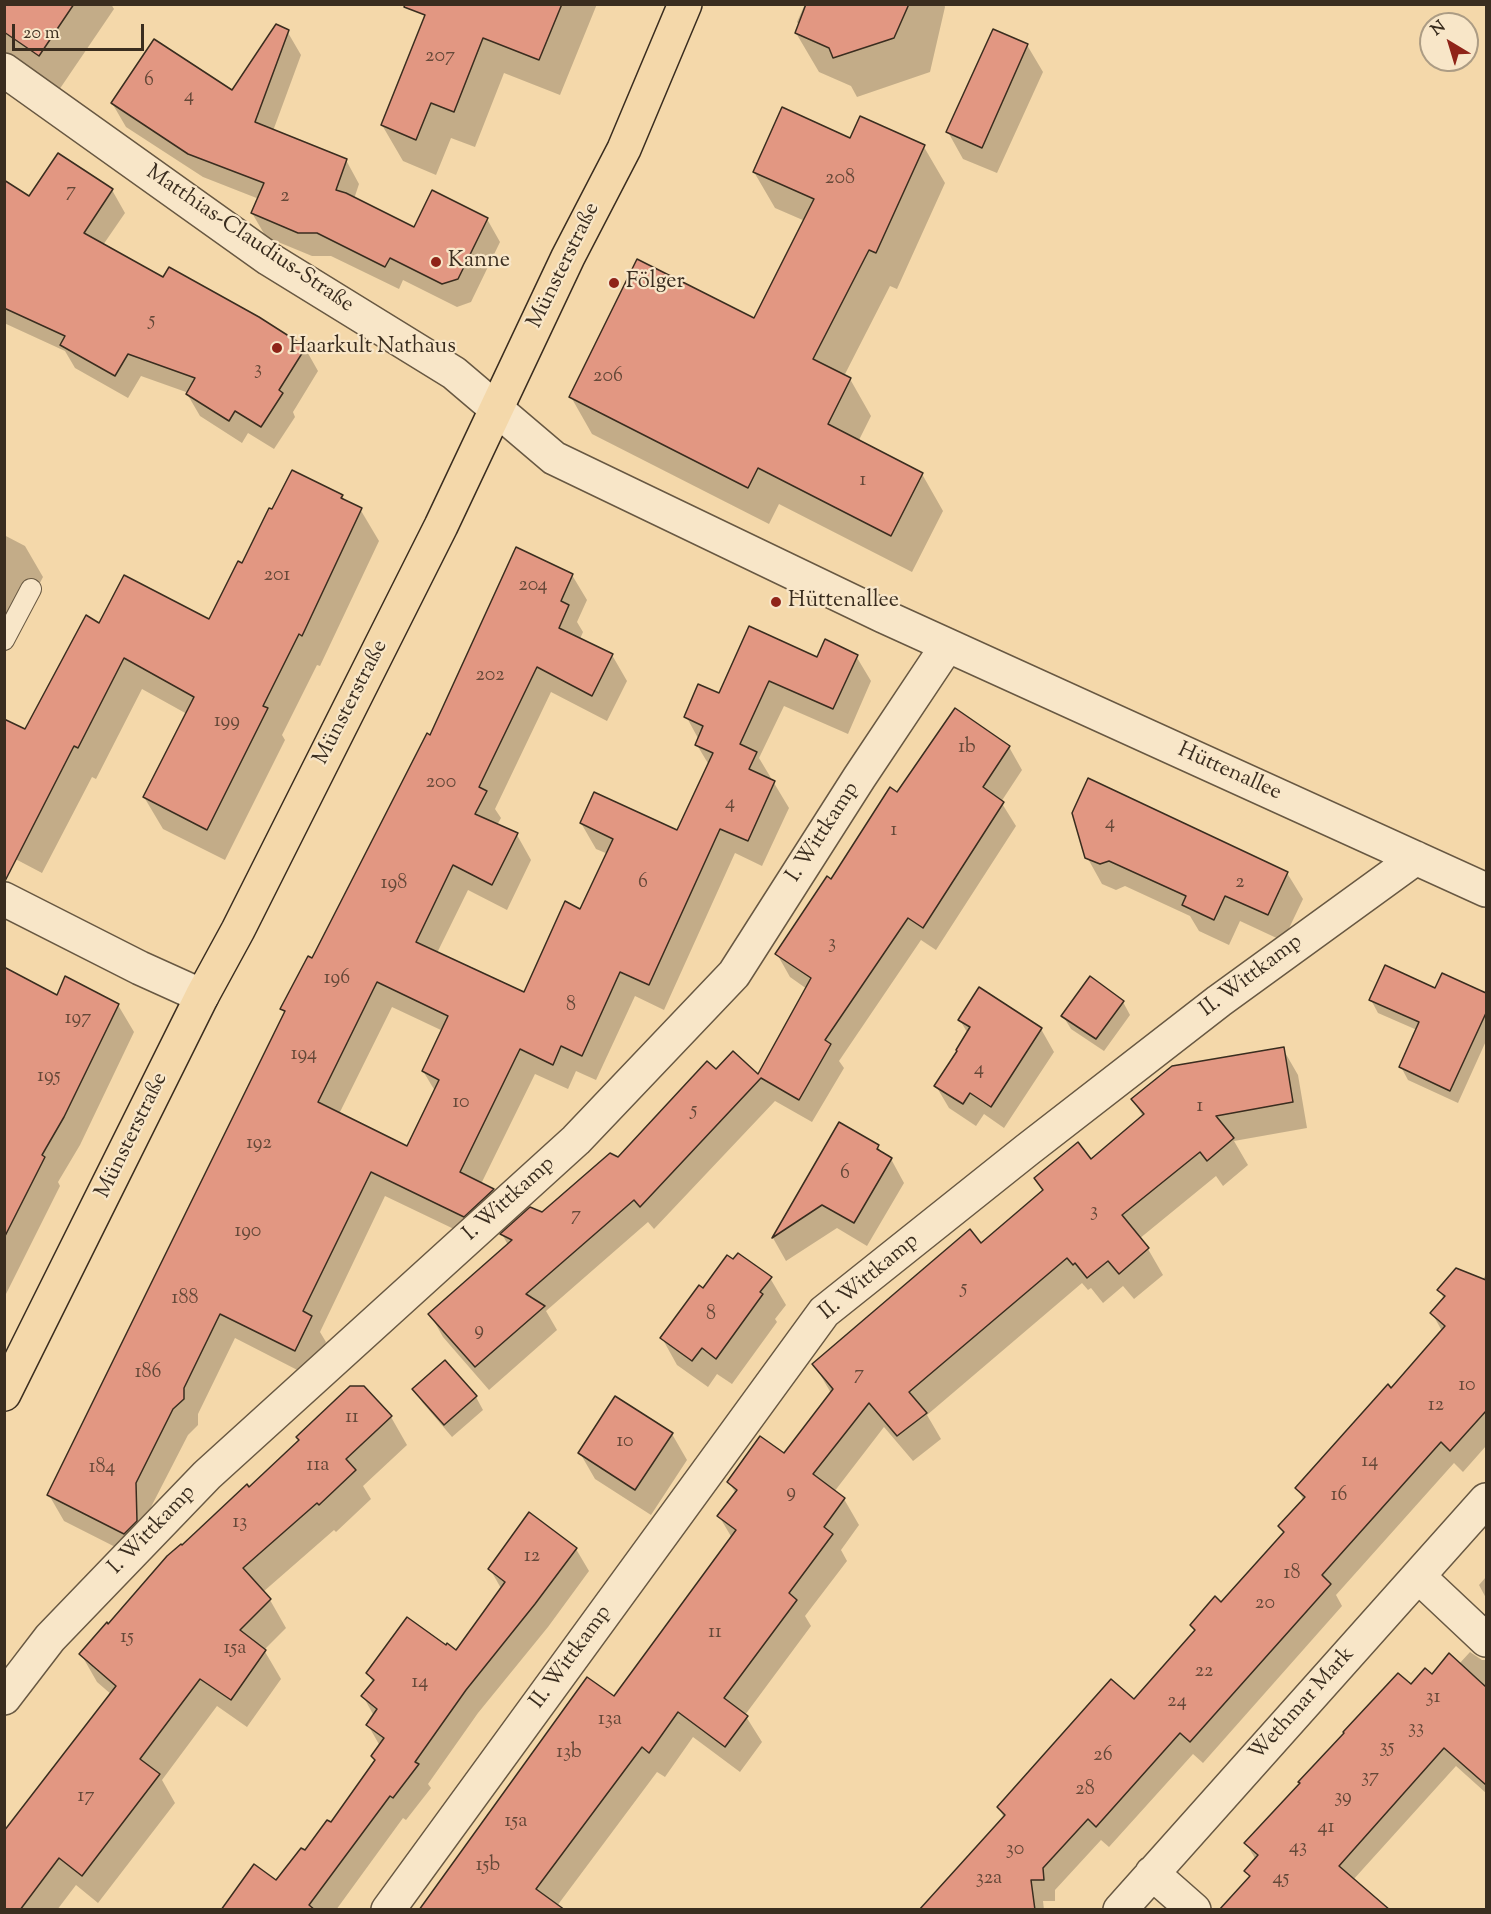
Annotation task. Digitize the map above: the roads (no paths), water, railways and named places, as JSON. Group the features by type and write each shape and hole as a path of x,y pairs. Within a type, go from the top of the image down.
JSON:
{"main road":[{"name":"Münsterstraße","path":"4,1395 202,996 238,930 441,525 568,257 624,149 685,4"}],"street":[{"name":"Matthias-Claudius-Straße","path":"4,70 269,259 454,373 496,407"},
{"name":"Hüttenallee","path":"496,407 554,458 947,646 1486,890"},
{"name":"I. Wittkamp","path":"4,1698 50,1638 207,1475 576,1140 734,974 859,778 947,646"},
{"name":"II. Wittkamp","path":"388,1910 824,1312 1027,1150 1219,1002 1416,858"},
{"path":"4,899 140,968 202,996"},
{"name":"Wethmar Mark","path":"1120,1910 1486,1500"},
{"path":"1418,1576 1486,1640"},
{"path":"1152,1873 1194,1910"}],"lane":[{"path":"4,640 31,589"}],"place":[{"name":"Kanne","path":"436,262"},
{"name":"Fölger","path":"614,283"},
{"name":"Haarkult Nathaus","path":"277,348"},
{"name":"Hüttenallee","path":"776,602"}]}
